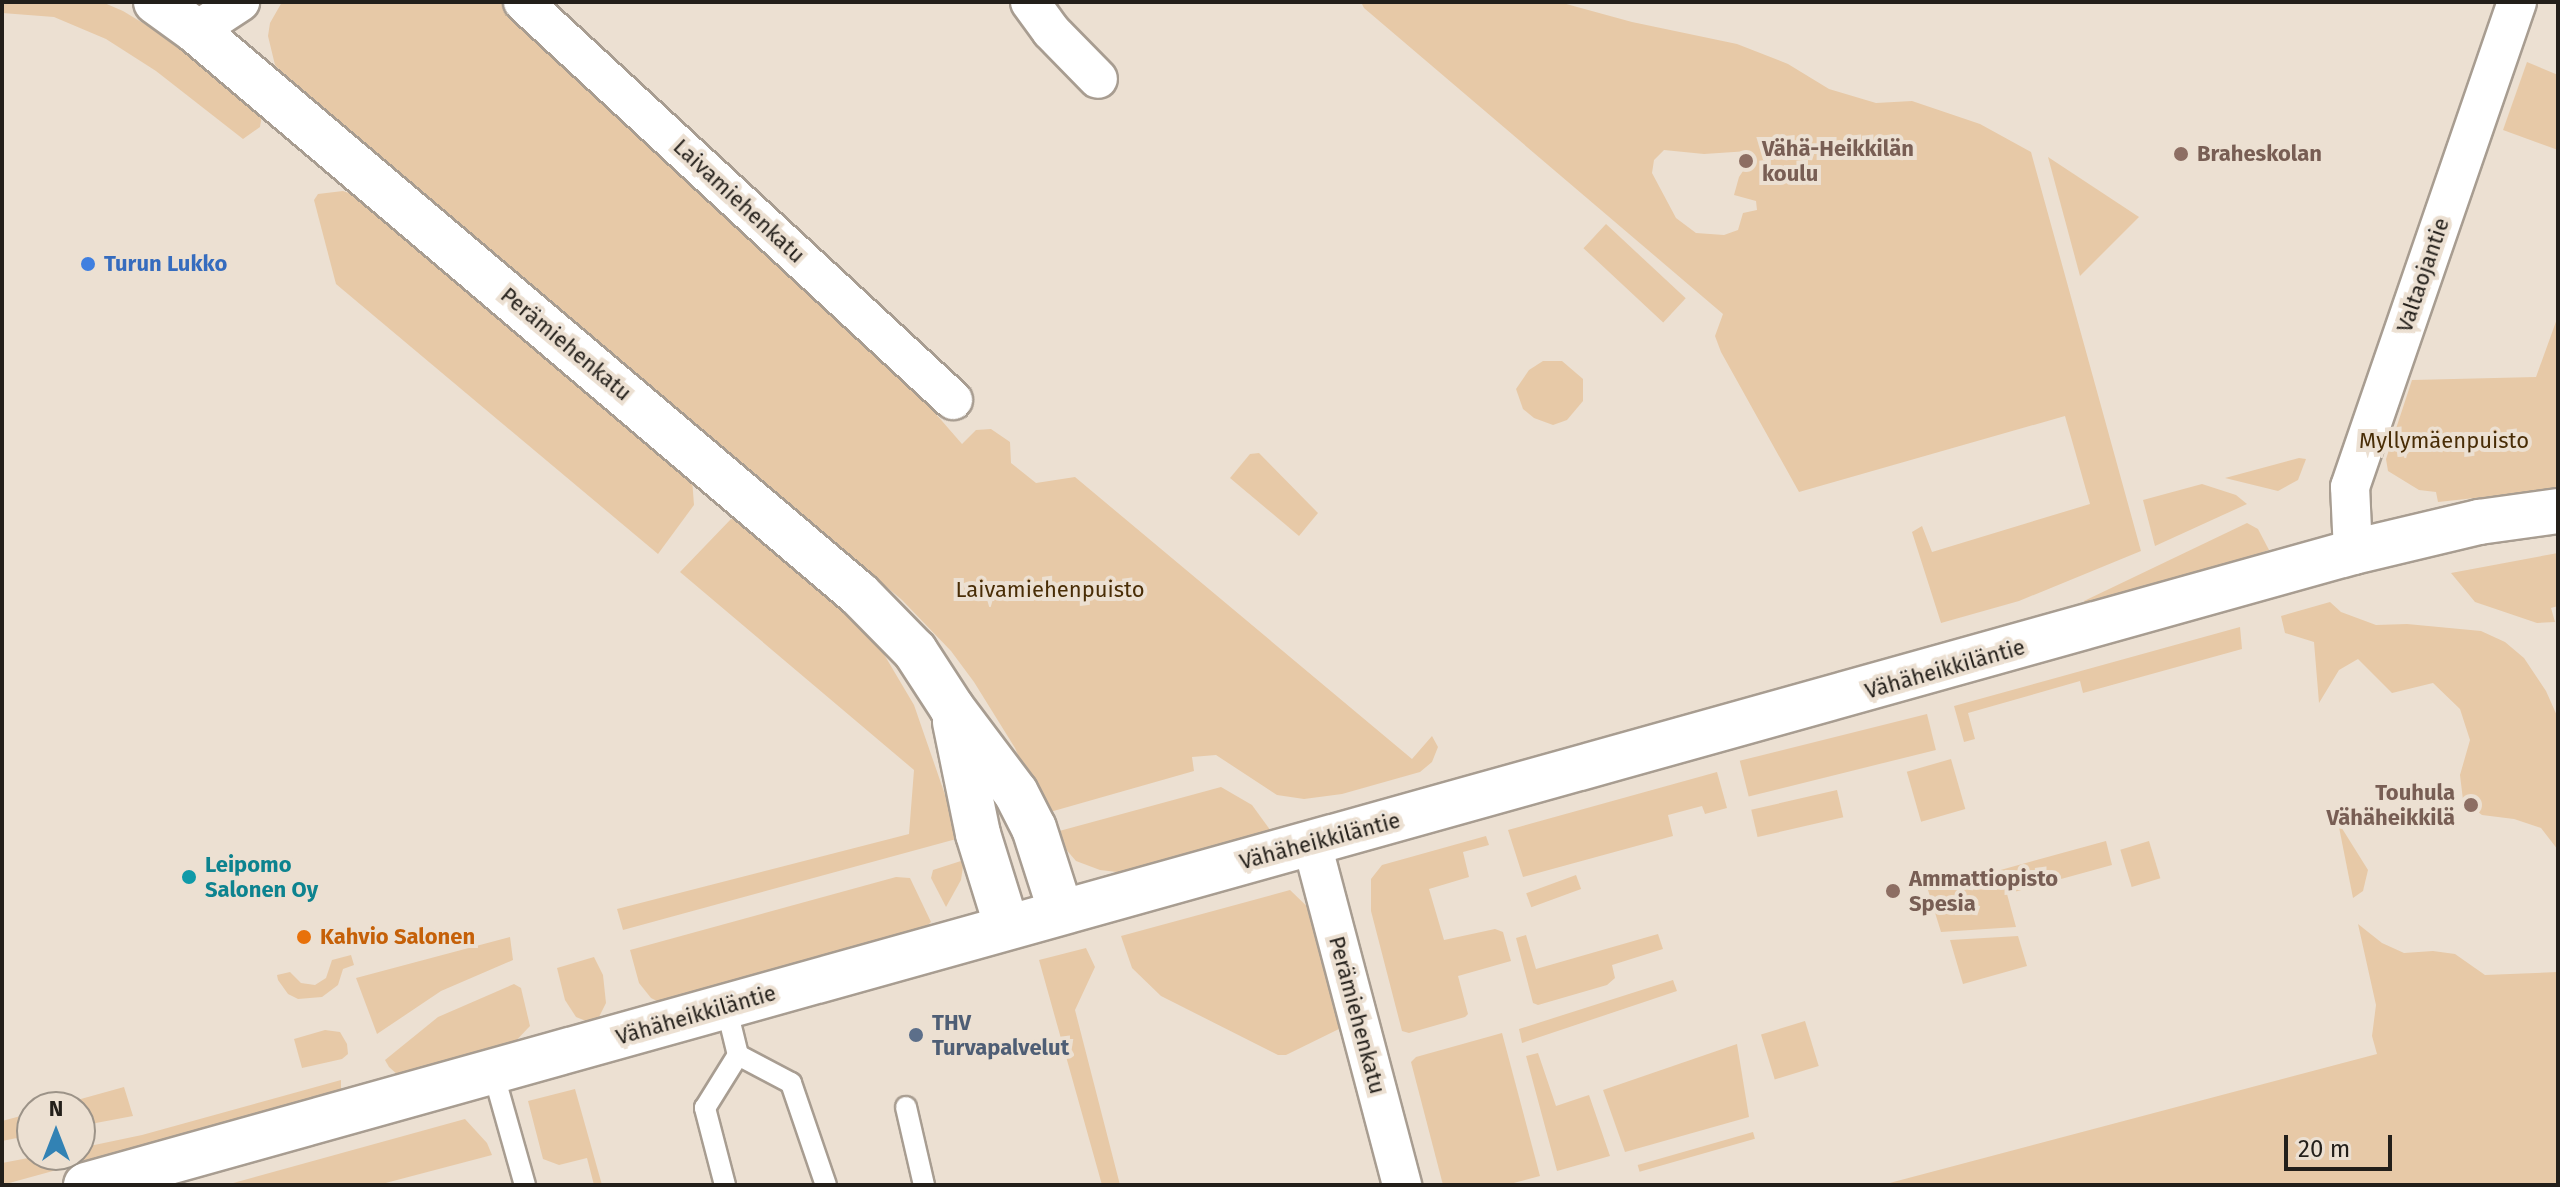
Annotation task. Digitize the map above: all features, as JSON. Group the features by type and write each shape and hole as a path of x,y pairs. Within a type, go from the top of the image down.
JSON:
{"street":[{"name":"Perämiehenkatu","path":"156,2 196,31 859,594 915,651 952,708 1016,793 1034,828 1061,912"},
{"path":"196,31 240,2"},
{"name":"Laivamiehenkatu","path":"523,2 953,400"},
{"path":"1030,2 1051,31 1098,79"},
{"name":"Valtaojantie","path":"2353,552 2350,487 2517,2"},
{"name":"Vähäheikkiläntie","path":"86,1185 2353,552 2479,522 2558,511"},
{"name":"Perämiehenkatu","path":"952,708 978,834 1007,927"},
{"name":"Perämiehenkatu","path":"1312,844 1402,1185"}],"lane":[{"path":"725,1185 705,1108 738,1055 726,1006"},
{"path":"738,1055 791,1083 826,1185"},
{"path":"493,1072 525,1185"},
{"path":"906,1107 924,1185"}],"green space":[{"path":"2,2 102,2 123,11 176,43 222,80 262,115 260,127 243,139 156,71 106,39 54,17 2,13"},
{"name":"Laivamiehenpuisto","path":"282,2 500,2 594,84 721,211 896,368 962,444 976,430 991,429 1010,442 1011,463 1036,483 1075,477 1412,759 1432,736 1438,747 1432,762 1420,772 1342,794 1304,799 1277,795 1216,755 1192,757 1194,771 1043,814 1015,748 974,682 951,651 902,600 288,79 275,65 268,36 270,23"},
{"path":"1361,2 1559,2 1632,22 1737,44 1788,64 1829,89 1876,103 1912,101 1980,124 2031,152 2141,551 2019,601 1941,623 1912,532 1922,526 1932,552 2090,504 2065,416 1799,492 1721,352 1715,336 1723,314 1364,8","holes":["1664,150 1704,154 1749,151 1753,156 1739,177 1734,195 1756,201 1757,210 1743,213 1738,230 1724,235 1696,233 1676,218 1652,173 1654,160"]},
{"path":"2527,62 2558,75 2558,150 2503,130"},
{"path":"2048,157 2139,217 2080,276"},
{"path":"343,191 358,196 692,478 694,505 658,554 336,284 314,200 318,194"},
{"path":"1606,224 1686,298 1663,322 1583,248"},
{"name":"Myllymäenpuisto","path":"2558,316 2558,489 2438,502 2436,492 2419,490 2388,471 2386,459 2412,380 2536,377"},
{"path":"1543,361 1562,361 1583,379 1583,401 1567,420 1553,425 1534,418 1523,409 1516,389 1529,370"},
{"path":"1259,453 1318,513 1299,536 1230,478 1250,454"},
{"path":"2299,458 2306,459 2298,480 2278,491 2225,478"},
{"path":"2202,484 2236,495 2247,504 2155,546 2143,500"},
{"path":"731,519 741,519 869,629 914,705 960,838 623,930 617,909 909,834 914,770 680,572"},
{"path":"2247,523 2258,529 2269,550 2161,588 2086,608 2084,601"},
{"path":"2558,553 2558,606 2551,608 2555,622 2537,623 2475,602 2451,573"},
{"path":"2330,602 2341,612 2376,625 2407,624 2481,631 2505,642 2524,658 2546,691 2558,718 2558,850 2541,828 2514,819 2482,815 2463,800 2460,775 2470,740 2460,709 2433,683 2392,693 2358,659 2339,670 2319,703 2314,642 2285,633 2281,616"},
{"path":"2240,627 2242,649 2083,693 2080,681 1968,713 1975,739 1964,742 1954,706"},
{"path":"1927,714 1936,750 1749,797 1740,761"},
{"path":"1951,759 1965,809 1921,822 1907,772"},
{"path":"1717,772 1727,808 1705,814 1702,806 1668,815 1673,836 1523,877 1508,830"},
{"path":"1221,787 1252,805 1273,834 1125,873 1100,870 1076,861 1052,833"},
{"path":"1837,790 1843,817 1758,837 1751,810"},
{"path":"2338,822 2368,870 2363,891 2353,898"},
{"path":"1486,836 1489,845 1463,852 1469,877 1429,889 1444,940 1495,929 1503,932 1511,961 1458,976 1468,1014 1465,1017 1409,1033 1402,1031 1371,911 1371,879 1382,865"},
{"path":"2106,841 2112,865 2007,894 2016,927 1941,932 1928,890"},
{"path":"2149,841 2160,878 2132,887 2120,850"},
{"path":"964,860 961,880 946,907 931,878 933,870"},
{"path":"1576,875 1581,889 1531,907 1526,893"},
{"path":"896,877 910,878 931,922 923,930 661,1003 651,998 639,983 630,950"},
{"path":"1290,890 1316,915 1345,1022 1341,1028 1286,1055 1278,1055 1161,996 1132,968 1121,936"},
{"path":"2358,924 2382,943 2404,953 2433,951 2455,954 2485,975 2558,972 2558,1185 1882,1185 2377,1054 2372,1036 2376,1005"},
{"path":"1658,934 1663,949 1612,965 1615,978 1607,985 1538,1005 1533,1003 1516,938 1526,935 1536,969"},
{"path":"2018,936 2027,966 1963,984 1950,940"},
{"path":"510,937 513,960 441,991 377,1034 356,978"},
{"path":"1086,948 1095,967 1075,1010 1120,1185 1102,1185 1039,960"},
{"path":"351,955 354,965 343,969 338,985 322,997 298,999 288,994 278,980 277,975 290,972 301,983 315,985 326,978 332,960"},
{"path":"594,957 603,975 606,1003 598,1019 591,1023 576,1017 565,1000 557,968"},
{"path":"1673,980 1677,991 1522,1043 1519,1029"},
{"path":"514,984 521,988 530,1026 511,1046 398,1075 389,1067 385,1060 438,1017"},
{"path":"1805,1021 1819,1066 1775,1079 1761,1034"},
{"path":"325,1030 340,1032 347,1044 348,1054 342,1059 302,1068 294,1039"},
{"path":"1502,1033 1540,1176 1506,1185 1443,1185 1411,1062 1416,1057"},
{"path":"1737,1044 1749,1117 1625,1152 1603,1090"},
{"path":"1538,1053 1556,1106 1589,1095 1610,1156 1557,1171 1526,1056"},
{"path":"341,1080 341,1092 96,1159 96,1145 142,1135"},
{"path":"124,1087 133,1116 96,1123 96,1095"},
{"path":"575,1089 602,1185 594,1185 587,1158 559,1165 543,1159 528,1101"},
{"path":"16,1117 16,1138 2,1141 2,1121"},
{"path":"465,1119 487,1143 492,1155 378,1185 226,1185"},
{"path":"1753,1132 1755,1139 1640,1172 1638,1165"},
{"path":"16,1160 16,1171 53,1171 2,1185 2,1163"}],"place":[{"name":"Braheskolan","path":"2181,154"},
{"name":"Vähä-Heikkilän koulu","path":"1746,161"},
{"name":"Turun Lukko","path":"88,264"},
{"name":"Touhula Vähäheikkilä","path":"2471,805"},
{"name":"Leipomo Salonen Oy","path":"189,877"},
{"name":"Ammattiopisto Spesia","path":"1893,891"},
{"name":"Kahvio Salonen","path":"304,937"},
{"name":"THV Turvapalvelut","path":"916,1035"}]}
